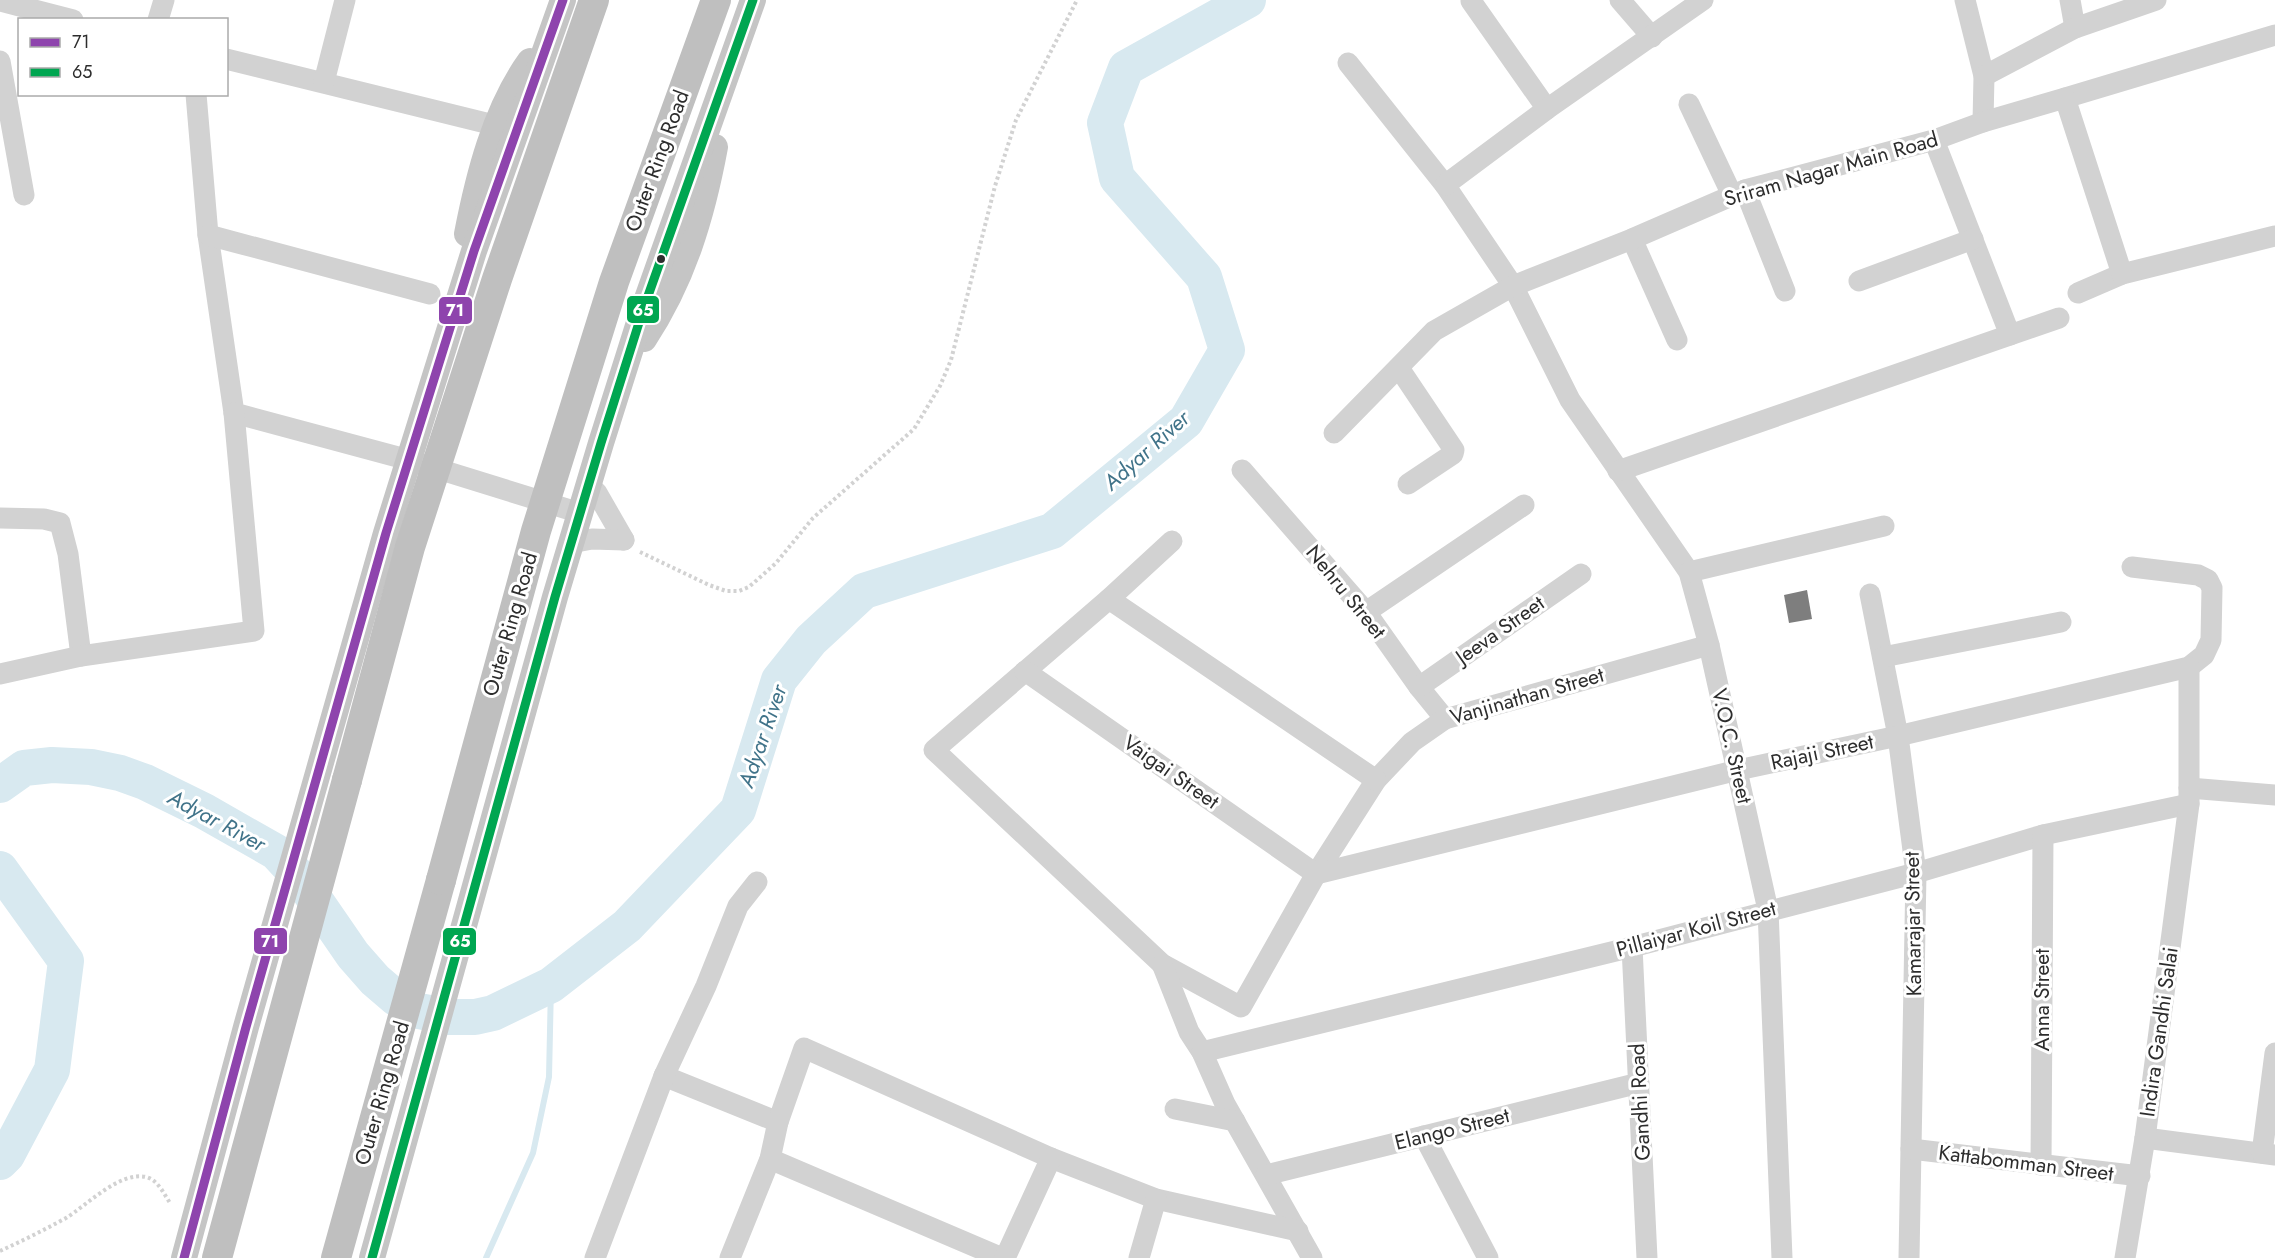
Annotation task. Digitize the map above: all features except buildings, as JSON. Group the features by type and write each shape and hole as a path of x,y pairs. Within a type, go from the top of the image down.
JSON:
{"highway":[{"path":"217,1258 417,526 497,279 594,0"},
{"name":"Outer Ring Road","path":"336,1258 546,497 614,282 716,0"}],"main road":[{"path":"184,1258 368,597 474,251 563,0"},
{"path":"372,1258 580,513 643,310 753,0"},
{"path":"457,309 466,237 476,189 489,146 522,72 553,28"}],"street":[{"path":"159,18 164,0"},
{"path":"324,82 345,0"},
{"path":"1620,0 1652,37"},
{"path":"1445,185 1547,109 1703,0"},
{"path":"1965,0 1984,76 1983,122"},
{"path":"2070,0 2075,28"},
{"path":"1984,76 2075,28 2156,0"},
{"path":"0,1 65,18"},
{"path":"1471,1 1547,109"},
{"name":"Sriram Nagar Main Road","path":"1334,433 1434,331 1513,286 1632,239 1739,193 1934,140 1983,122 2275,35"},
{"path":"228,59 498,126"},
{"path":"0,61 24,195"},
{"name":"V.O.C. Street","path":"1348,63 1445,185 1513,286 1570,400 1689,572 1710,645 1768,910 1782,1258"},
{"path":"0,675 81,656 254,631 234,413 208,235 196,96"},
{"path":"2065,98 2122,274"},
{"path":"1689,104 1739,193 1785,291"},
{"path":"1934,140 2010,335"},
{"path":"208,235 430,294"},
{"path":"2078,293 2122,274 2275,236"},
{"path":"1632,239 1677,340"},
{"path":"1859,281 1972,239"},
{"path":"1618,471 2059,318"},
{"path":"1399,368 1454,450 1453,454 1408,484"},
{"path":"234,413 410,460 580,513"},
{"name":"Nehru Street","path":"1242,470 1366,612 1419,687 1445,718"},
{"path":"589,485 597,493 624,540"},
{"path":"1366,612 1524,505"},
{"path":"0,518 44,519 60,523 68,554 81,656"},
{"path":"1689,572 1884,526"},
{"path":"571,543 592,539 624,540"},
{"path":"1172,541 1109,599 934,750 1162,964 1189,1032 1203,1052 1225,1104 1312,1258"},
{"path":"2132,567 2198,575 2208,580 2212,588 2211,640 2204,655 2189,667"},
{"name":"Jeeva Street","path":"1419,687 1581,574"},
{"name":"Kamarajar Street","path":"1870,594 1898,736 1916,873 1909,1258"},
{"path":"1109,599 1376,780"},
{"path":"1883,657 2061,622"},
{"name":"Vanjinathan Street","path":"1162,964 1241,1006 1316,874 1376,780 1412,742 1445,718 1710,645"},
{"name":"Rajaji Street","path":"1316,874 1738,770 1898,736 2189,667"},
{"name":"Indira Gandhi Salai","path":"2125,1258 2140,1176 2189,796 2189,667"},
{"name":"Vaigai Street","path":"1026,671 1316,874"},
{"name":"Pillaiyar Koil Street","path":"1203,1052 1632,947 1916,873 2043,835 2189,796 2275,795"},
{"name":"Anna Street","path":"2042,1165 2043,835"},
{"path":"600,1257 664,1076 738,906 757,882"},
{"name":"Gandhi Road","path":"1632,947 1647,1258"},
{"path":"730,1258 770,1159 778,1122 804,1048 1051,1158 1156,1199 1298,1232"},
{"path":"2145,1138 2269,1154 2275,1053"},
{"path":"664,1076 778,1122"},
{"name":"Elango Street","path":"1266,1175 1639,1083"},
{"path":"1175,1109 1235,1121"},
{"path":"1424,1136 1488,1258"},
{"name":"Kattabomman Street","path":"1911,1149 2140,1176"},
{"path":"770,1159 1004,1258 1051,1158"},
{"path":"1139,1258 1156,1199"}],"path":[{"path":"624,540 648,556 709,585 726,591 738,591 749,587 776,562 820,512 914,429 940,386 951,360 995,186 1016,120 1077,0"},
{"path":"0,1251 41,1232 76,1212 93,1198 127,1178 148,1177 157,1183 170,1203"}],"waterway":[{"name":"Adyar River","path":"0,785 24,768 52,765 91,767 120,773 145,782 204,811 276,852 300,878 353,955 375,980 396,998 419,1011 450,1017 475,1017 493,1013 551,985 627,926 738,810 779,680 811,640 864,591 1052,531 1186,421 1227,350 1204,277 1117,178 1105,123 1126,68 1248,0"},
{"name":"Adyar River","path":"0,869 66,961 52,1070 7,1155 0,1162"},
{"path":"486,1258 533,1153 549,1077 551,985"}],"transit line":[{"name":"71","path":"184,1258 246,1027 386,533 474,251 563,0"},
{"name":"65","path":"372,1258 555,597 601,443 643,310 753,0"}]}
